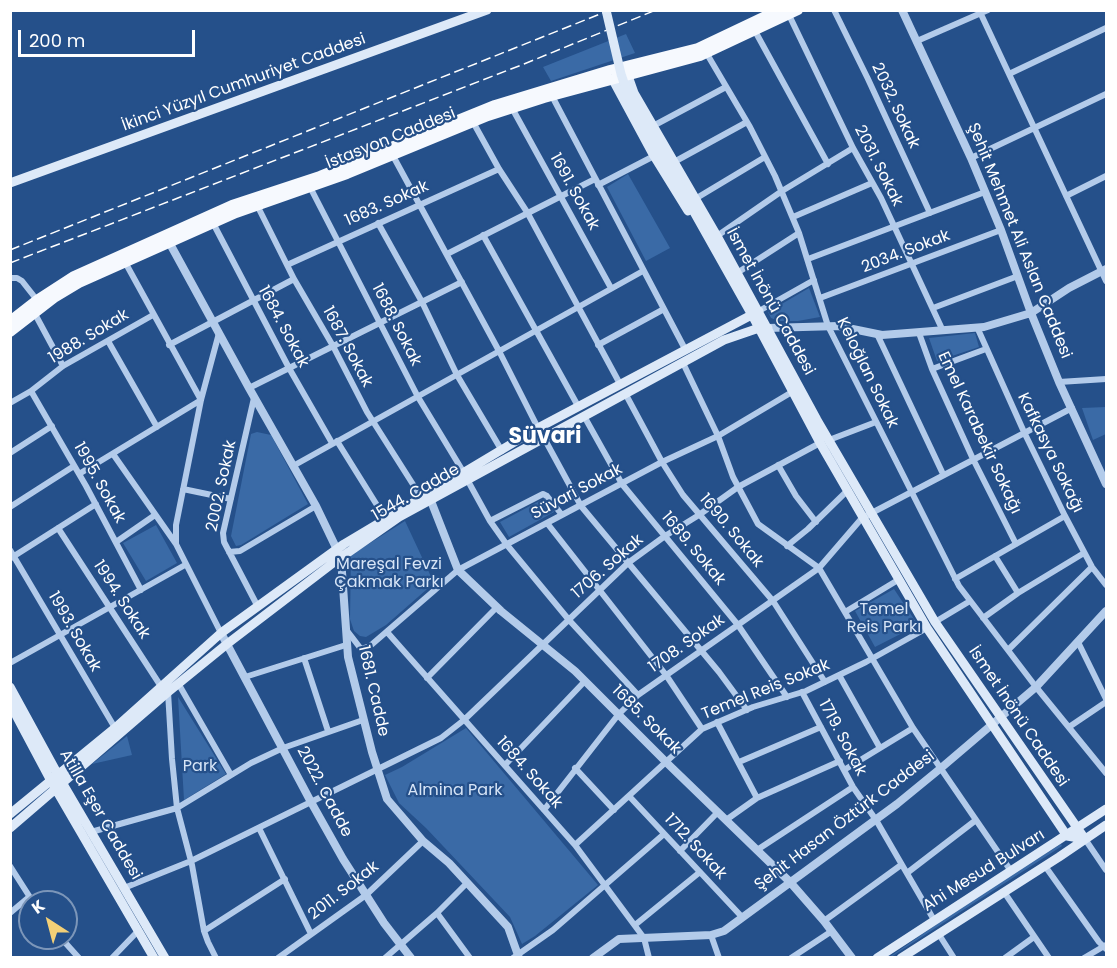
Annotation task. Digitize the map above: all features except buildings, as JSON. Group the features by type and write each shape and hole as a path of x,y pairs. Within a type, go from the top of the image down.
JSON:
{"main road":[{"name":"İkinci Yüzyıl Cumhuriyet Caddesi","path":"10,183 487,10"},
{"path":"606,10 628,95 692,201"},
{"name":"İstasyon Caddesi","path":"10,321 37,300 102,261 232,205 320,176 495,105 627,71 707,54 788,12"},
{"name":"İstasyon Caddesi","path":"627,71 698,48 788,12"},
{"name":"İsmet İnönü Caddesi","path":"627,71 634,93 674,162 706,233 756,313"},
{"name":"İsmet İnönü Caddesi","path":"612,75 654,156 693,218 706,233"},
{"name":"İstasyon Caddesi","path":"10,333 79,283 213,223 473,122 612,75"},
{"name":"İsmet İnönü Caddesi","path":"692,201 717,236 756,313"},
{"path":"756,313 763,328"},
{"name":"1544. Cadde","path":"466,477 538,428 756,313"},
{"name":"İsmet İnönü Caddesi","path":"763,328 792,392 824,441 847,491 866,516 898,580 996,721 1067,836"},
{"name":"İsmet İnönü Caddesi","path":"763,328 866,516 931,625"},
{"name":"1544. Cadde","path":"10,828 115,728 165,690 178,683 385,518 543,438 723,340 763,328"},
{"name":"1544. Cadde","path":"10,814 57,782 165,690 221,633 426,499"},
{"name":"Atilla Eşer Caddesi","path":"10,687 57,782 154,957"},
{"name":"Atilla Eşer Caddesi","path":"10,704 57,782 92,832 165,957"},
{"name":"İsmet İnönü Caddesi","path":"996,721 1085,839"},
{"name":"Ahi Mesud Bulvarı","path":"877,957 1107,809"},
{"name":"Ahi Mesud Bulvarı","path":"901,957 1107,825"},
{"path":"1067,836 1085,839"}],"street":[{"name":"2032. Sokak","path":"834,10 930,213"},
{"name":"Şehit Mehmet Ali Aslan Caddesi","path":"903,10 971,158 1059,382 1107,484"},
{"path":"917,41 988,10"},
{"name":"2031. Sokak","path":"788,12 853,148 912,263 943,331"},
{"path":"980,12 1066,196 1104,270 1107,281"},
{"path":"1010,74 1107,28"},
{"path":"755,31 828,164"},
{"name":"Keloğlan Sokak","path":"707,54 747,122 782,191 808,259 828,326 956,579 970,601 1036,687 1107,774"},
{"path":"653,126 726,87"},
{"path":"971,158 1107,94"},
{"path":"552,96 685,349"},
{"name":"1691. Sokak","path":"512,108 611,288"},
{"path":"473,122 499,169 527,212 620,384"},
{"path":"674,162 747,122"},
{"path":"717,236 782,191 853,148"},
{"path":"392,154 421,204 538,428"},
{"path":"447,254 527,212 654,156"},
{"path":"692,201 765,157"},
{"name":"1683. Sokak","path":"287,265 499,169"},
{"path":"1066,196 1107,176"},
{"path":"793,217 872,183"},
{"name":"1688. Sokak","path":"310,187 418,397 490,521 569,620 638,695"},
{"path":"808,259 985,192"},
{"name":"1687. Sokak","path":"257,205 294,279 373,421 426,499"},
{"name":"1684. Sokak","path":"213,223 289,368 385,518"},
{"path":"378,223 422,302 457,375 502,451"},
{"name":"2034. Sokak","path":"820,298 1001,230"},
{"path":"737,273 799,233"},
{"path":"483,235 578,406"},
{"name":"1681. Cadde","path":"169,242 316,506 339,554 346,645 363,720 387,799 423,841 449,862 508,927 517,956"},
{"path":"125,262 201,400"},
{"path":"763,328 838,326 877,334 919,333 977,327 1031,314 1069,288 1104,270"},
{"path":"293,466 644,271"},
{"path":"933,308 1018,276"},
{"path":"10,278 22,281 37,300"},
{"path":"169,345 294,279"},
{"path":"756,313 814,280"},
{"path":"249,388 462,282"},
{"path":"598,345 663,309"},
{"path":"35,314 63,366"},
{"name":"1988. Sokak","path":"10,403 31,391 63,366 153,315"},
{"name":"Kafkasya Sokağı","path":"977,327 1065,516 1092,567 1107,585"},
{"path":"176,544 176,525 201,400 219,333"},
{"name":"Emel Karabekir Sokağı","path":"919,333 932,369 973,459 1016,544"},
{"path":"877,334 943,474"},
{"path":"108,340 157,427"},
{"path":"932,369 986,349"},
{"path":"683,363 718,436 738,487 758,524 819,568 913,728 1011,871"},
{"path":"1059,382 1107,379"},
{"name":"1995. Sokak","path":"31,391 80,474 141,590"},
{"name":"Süvari Sokak","path":"346,629 349,636 362,648 370,646 458,570 662,462 718,436 792,392"},
{"name":"1690. Sokak","path":"625,393 662,462 683,495 773,601 825,682"},
{"name":"2002. Sokak","path":"254,398 223,533 224,542 258,607"},
{"path":"80,474 201,400"},
{"path":"866,516 1072,408"},
{"name":"1689. Sokak","path":"584,416 622,484 738,625 787,697"},
{"name":"1706. Sokak","path":"124,888 191,861 441,738 464,720 628,563 665,536 738,487 778,465 824,441 876,422"},
{"path":"10,453 52,426"},
{"path":"543,438 580,506 719,672 747,710"},
{"path":"112,454 176,544 221,633"},
{"path":"778,465 796,496 816,522"},
{"path":"10,507 74,466"},
{"path":"183,489 231,499"},
{"path":"787,546 816,522 847,491"},
{"path":"490,521 543,494 562,515"},
{"name":"1685. Sokak","path":"426,499 458,570 497,607 585,681 790,882 852,957"},
{"path":"12,555 96,504"},
{"path":"229,552 240,551 316,506"},
{"path":"116,542 155,515"},
{"name":"1708. Sokak","path":"544,810 618,715 638,695 819,568 866,516"},
{"path":"956,579 1065,516"},
{"path":"547,523 666,675 702,729"},
{"name":"1994. Sokak","path":"58,528 165,690"},
{"path":"983,618 1084,553"},
{"name":"1993. Sokak","path":"12,555 115,728"},
{"path":"995,556 1018,594"},
{"path":"10,663 185,565"},
{"path":"1008,650 1092,567"},
{"path":"845,612 898,580"},
{"name":"Temel Reis Sokak","path":"575,845 702,729 747,710 802,692 840,675 970,601"},
{"path":"427,678 497,607"},
{"name":"Şehit Hasan Öztürk Caddesi","path":"593,957 619,939 711,935 724,931 876,820 941,768 1036,687 1107,611"},
{"name":"1684. Sokak","path":"387,632 575,845 644,938"},
{"name":"2022. Cadde","path":"221,633 311,802 384,923 411,957"},
{"path":"1069,727 1107,701 1078,642"},
{"path":"245,677 346,645"},
{"path":"304,658 328,731"},
{"path":"840,675 880,748"},
{"path":"505,765 585,681"},
{"path":"178,683 231,775"},
{"path":"165,690 177,808 191,861 204,931 216,957"},
{"name":"1719. Sokak","path":"802,692 853,787 876,820 934,920"},
{"path":"92,832 177,808 231,775 283,748 363,720"},
{"path":"717,722 757,798"},
{"path":"739,762 821,727"},
{"path":"844,770 913,728"},
{"path":"726,820 757,798 840,761"},
{"path":"575,768 614,810"},
{"path":"757,850 853,787"},
{"name":"1712. Sokak","path":"629,796 742,917"},
{"path":"680,851 718,812"},
{"path":"906,873 976,820"},
{"path":"259,828 311,934"},
{"path":"517,956 553,930 664,834"},
{"path":"1085,839 1107,870"},
{"name":"2011. Sokak","path":"278,957 366,895 423,841"},
{"path":"824,921 901,865"},
{"path":"10,866 25,890"},
{"path":"1045,866 1099,942 1106,946"},
{"path":"635,926 700,872"},
{"path":"204,931 285,879"},
{"path":"385,957 437,913 467,883"},
{"path":"1004,892 1049,957"},
{"path":"437,913 470,957"},
{"path":"112,957 138,931"},
{"path":"791,957 832,931"},
{"path":"938,933 954,957"},
{"path":"711,935 719,957"},
{"path":"1005,957 1034,937"},
{"path":"644,938 649,957"},
{"path":"1084,957 1106,946"},
{"path":"206,957 212,950"}],"green space":[{"path":"626,34 635,53 551,81 543,67"},
{"path":"628,174 670,248 646,261 607,187"},
{"path":"809,288 820,317 798,321 779,321 771,318 768,312"},
{"path":"975,333 979,347 937,361 929,338"},
{"path":"1106,407 1106,434 1093,440 1082,408"},
{"path":"257,432 271,435 308,504 236,546 231,536 251,434"},
{"path":"545,498 554,512 509,537 500,522"},
{"name":"Mareşal Fevzi Çakmak Parkı","path":"405,521 434,583 386,625 366,637 360,636 354,631 350,619 351,555"},
{"path":"156,525 177,563 146,581 123,543"},
{"name":"Temel Reis Parkı","path":"894,589 918,625 875,647 855,611"},
{"name":"Park","path":"178,697 226,774 184,800"},
{"name":"Almina Park","path":"466,728 598,885 522,944 510,917 426,828 399,803 385,775"},
{"path":"127,736 132,755 92,764"},
{"path":"1061,844 1062,846 888,958 956,911"}],"railway":[{"path":"10,250 610,10"},
{"path":"10,263 524,64 656,10"}],"district":[{"name":"Süvari","path":"545,437"}]}
